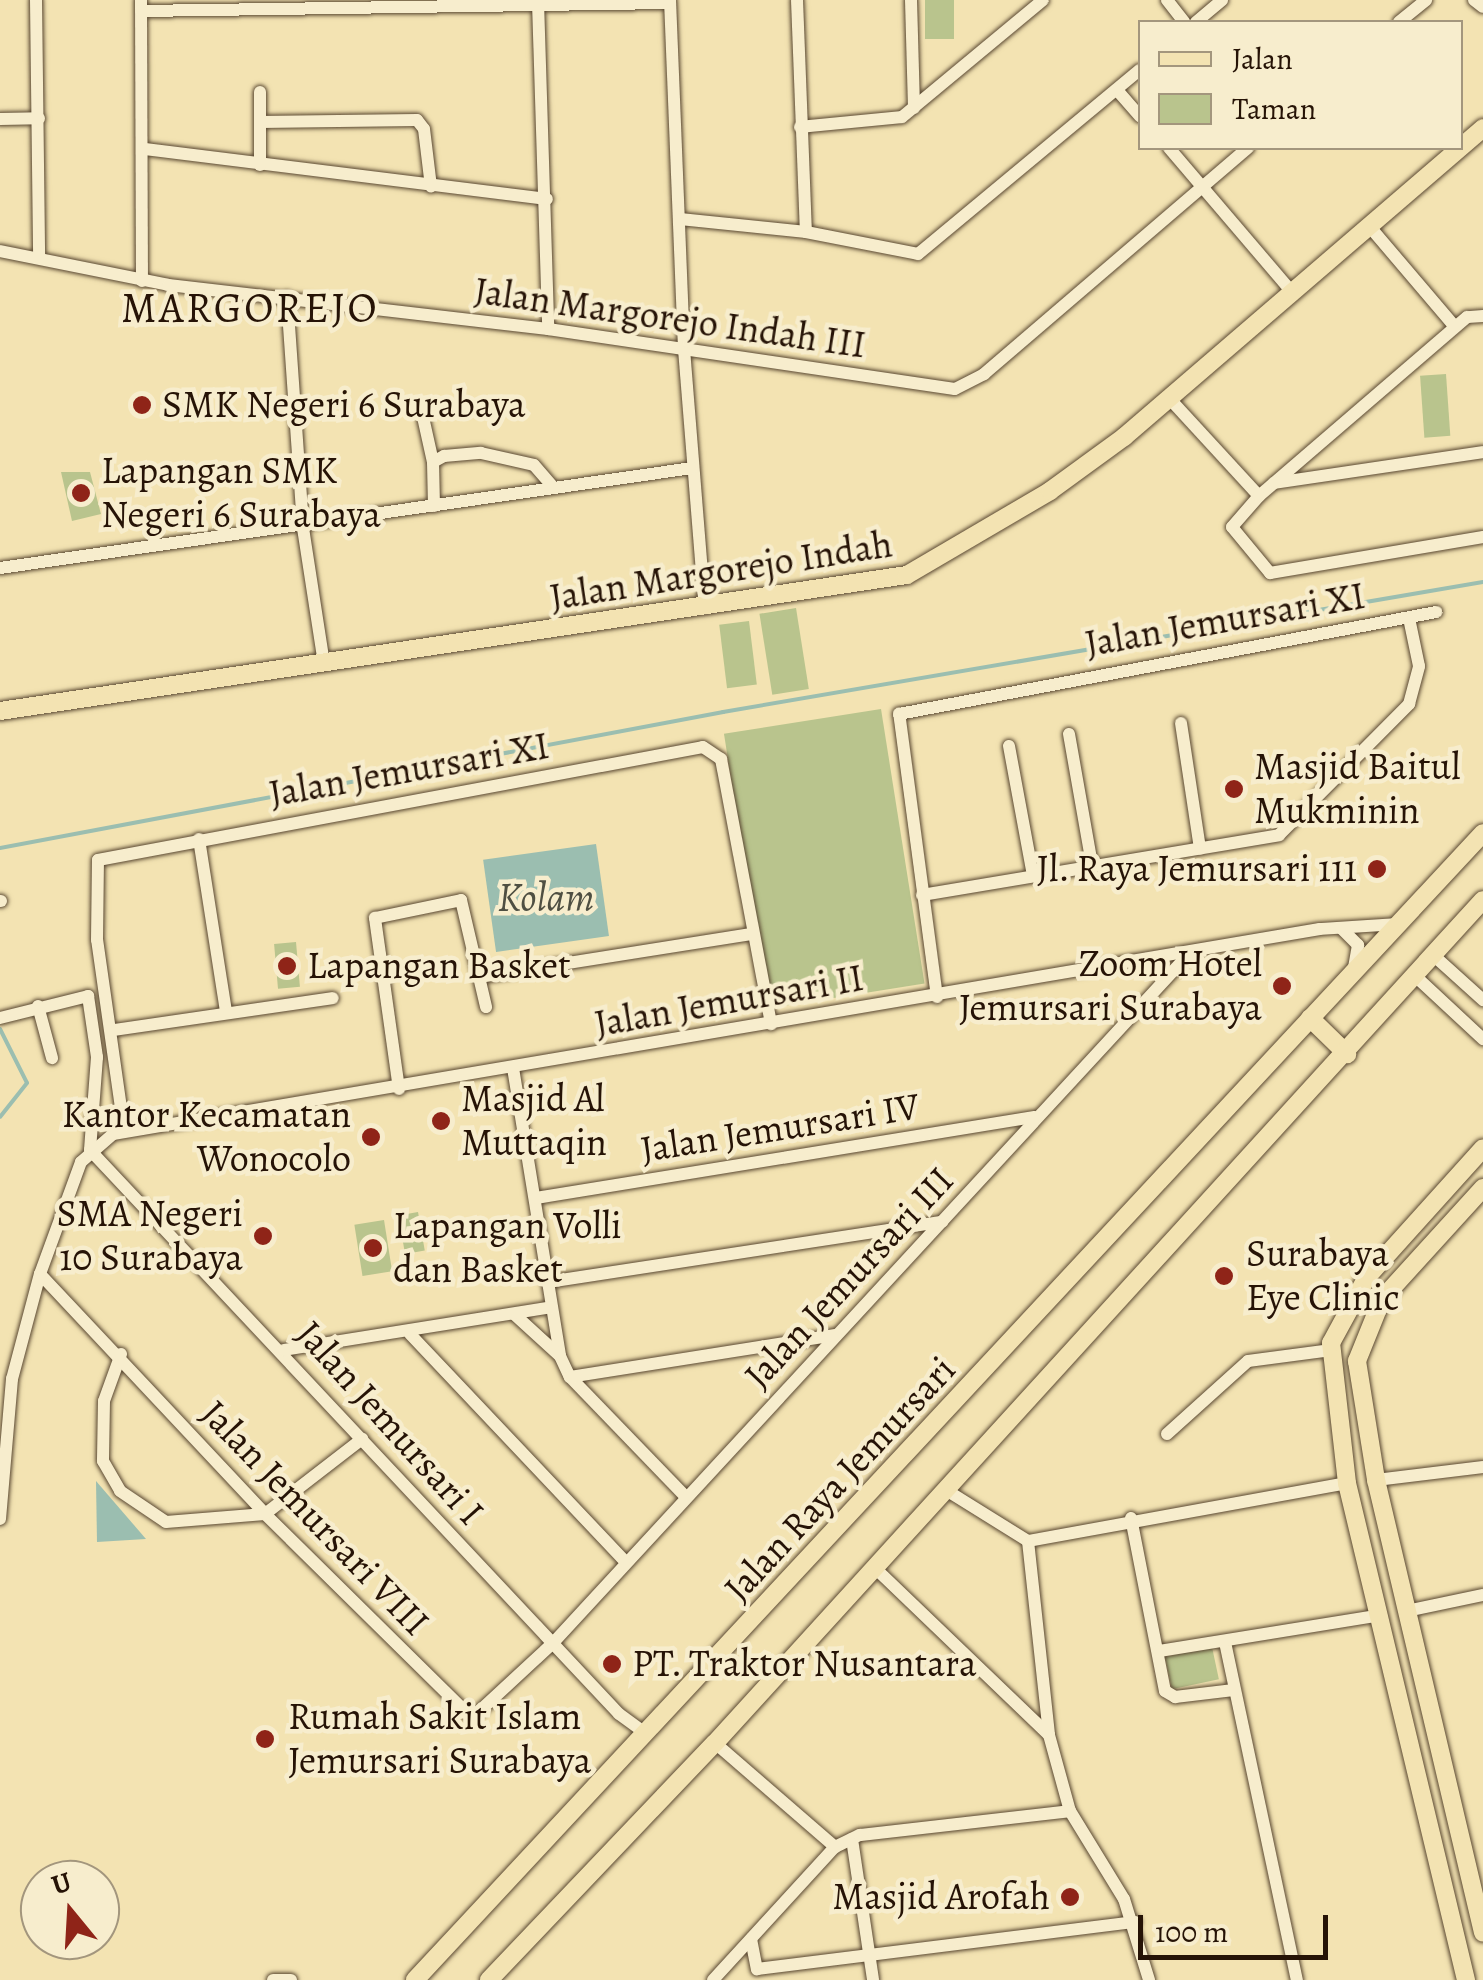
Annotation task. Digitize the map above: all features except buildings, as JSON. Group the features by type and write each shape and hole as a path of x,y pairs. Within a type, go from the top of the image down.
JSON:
{"main road":[{"name":"Jalan Margorejo Indah","path":"1463,146 1483,128"},
{"name":"Jalan Margorejo Indah","path":"0,712 907,576 1059,484 1169,398 1458,150"},
{"name":"Jalan Raya Jemursari","path":"415,1980 1483,833"},
{"path":"489,1980 715,1743 1347,1054 1413,974 1483,900"},
{"path":"1310,1018 1347,1054"},
{"path":"1466,1980 1347,1483 1331,1350 1336,1326 1367,1277 1483,1148"},
{"path":"1453,1181 1477,1195 1382,1299 1360,1342 1368,1440 1376,1480 1483,1934"},
{"path":"1340,1445 1368,1440"},
{"path":"1420,1784 1446,1777"}],"street":[{"path":"36,0 38,258"},
{"path":"796,0 806,232"},
{"path":"911,0 914,108"},
{"path":"800,126 896,120 1042,0"},
{"path":"1167,0 1182,20"},
{"path":"1198,20 1222,0"},
{"path":"1401,20 1426,0"},
{"path":"1474,0 1483,7"},
{"path":"142,280 145,150 141,5 670,1 684,349 705,608"},
{"path":"538,4 547,198 548,329"},
{"path":"680,219 806,232 911,254 926,251 1138,72"},
{"path":"1117,90 1138,114"},
{"path":"260,92 260,165"},
{"path":"0,119 39,118"},
{"path":"260,122 417,120 424,129 431,187"},
{"path":"145,150 547,198"},
{"path":"1171,150 1294,293"},
{"name":"Jalan Margorejo Indah III","path":"0,251 142,280 548,329 944,389 966,386 1246,150"},
{"path":"1370,227 1455,328"},
{"path":"287,297 303,528 324,664"},
{"path":"1483,316 1470,315 1259,496 1232,527 1270,573 1483,538"},
{"path":"1169,398 1259,496"},
{"path":"423,417 433,462 434,506"},
{"path":"1274,483 1483,452"},
{"path":"433,462 498,456 534,464 554,488"},
{"path":"0,568 303,528 692,468"},
{"name":"Jalan Jemursari XI","path":"922,896 896,722 906,710 1436,612"},
{"path":"936,997 922,896 1279,834 1378,740 1418,681 1409,618"},
{"path":"1181,723 1200,849"},
{"path":"1069,734 1092,865"},
{"path":"1009,746 1033,874"},
{"name":"Jalan Jemursari XI","path":"114,1030 98,940 93,873 102,858 702,747 721,759 752,934"},
{"path":"199,839 226,1011"},
{"path":"399,1088 374,928 382,915 461,900 486,1007"},
{"name":"Jalan Jemursari II","path":"124,1129 399,1088 1189,954 1402,924"},
{"path":"1342,930 1358,945 1352,974"},
{"path":"480,976 752,934 771,1024"},
{"name":"Jalan Jemursari III","path":"553,1643 1189,954"},
{"path":"1432,954 1483,1000"},
{"path":"1413,974 1483,1039"},
{"path":"0,1519 5,1392 70,1182 90,1150 98,1083 92,1002 83,993 2,1016"},
{"path":"90,1150 124,1129 114,1030 333,998"},
{"path":"38,1006 52,1058"},
{"path":"513,1068 560,1356 570,1378 685,1496"},
{"name":"Jalan Jemursari IV","path":"536,1198 1034,1118"},
{"name":"Jalan Jemursari I","path":"90,1150 284,1350 553,1643 647,1734"},
{"path":"548,1282 942,1222"},
{"name":"Jalan Jemursari VIII","path":"40,1274 122,1354 265,1514 464,1717 480,1715 553,1643"},
{"path":"284,1350 410,1334 551,1307"},
{"path":"514,1314 560,1356"},
{"path":"410,1334 625,1561"},
{"path":"570,1378 836,1335"},
{"path":"1167,1434 1248,1361 1331,1350"},
{"path":"122,1354 104,1401 101,1452 112,1480 146,1512 176,1523 265,1514 362,1439"},
{"path":"1376,1480 1483,1467"},
{"path":"946,1490 987,1521 1028,1541 1131,1518 1347,1483"},
{"path":"1131,1518 1167,1695 1234,1690"},
{"path":"1028,1541 1048,1735 1070,1811 1134,1922 1150,1980"},
{"path":"875,1568 1048,1735"},
{"path":"1407,1611 1483,1595"},
{"path":"1158,1651 1381,1615"},
{"path":"1225,1642 1297,1980"},
{"path":"715,1743 835,1847"},
{"path":"712,1980 835,1847 856,1837 1070,1811"},
{"path":"856,1837 873,1980"},
{"path":"750,1939 758,1975 869,1955 1134,1922"},
{"path":"273,1980 291,1980"}],"green space":[{"path":"925,0 954,0 954,39 925,39"},
{"path":"1446,374 1450,436 1424,438 1420,376"},
{"name":"Lapangan SMK Negeri 6 Surabaya","path":"61,472 90,472 101,514 72,521"},
{"path":"796,608 809,689 772,695 759,614"},
{"path":"749,621 757,685 727,688 719,625"},
{"path":"881,709 924,984 767,1008 724,734"},
{"name":"Lapangan Basket","path":"296,942 300,987 278,989 274,944"},
{"name":"Lapangan Volli dan Basket","path":"418,1212 425,1250 405,1254 398,1215"},
{"name":"Lapangan Volli dan Basket","path":"384,1220 392,1271 363,1276 354,1225"},
{"path":"1212,1647 1219,1679 1172,1689 1165,1657"}],"water":[{"name":"Kolam","path":"596,844 609,936 496,952 483,860"},
{"path":"96,1481 146,1539 97,1542"}],"waterway":[{"path":"0,848 723,712 1483,582"},
{"path":"0,1029 27,1083 0,1117"}],"place":[{"name":"SMK Negeri 6 Surabaya","path":"142,405"},
{"name":"Lapangan SMK Negeri 6 Surabaya","path":"81,493"},
{"name":"Masjid Baitul Mukminin","path":"1234,789"},
{"name":"Jl. Raya Jemursari 111","path":"1377,869"},
{"name":"Lapangan Basket","path":"287,966"},
{"name":"Zoom Hotel Jemursari Surabaya","path":"1282,986"},
{"name":"Masjid Al Muttaqin","path":"441,1121"},
{"name":"Kantor Kecamatan Wonocolo","path":"371,1137"},
{"name":"SMA Negeri 10 Surabaya","path":"263,1236"},
{"name":"Lapangan Volli dan Basket","path":"373,1248"},
{"name":"Surabaya Eye Clinic","path":"1224,1276"},
{"name":"PT. Traktor Nusantara","path":"612,1664"},
{"name":"Rumah Sakit Islam Jemursari Surabaya","path":"265,1739"},
{"name":"Masjid Arofah","path":"1070,1897"}],"district":[{"name":"MARGOREJO","path":"250,308"}]}
